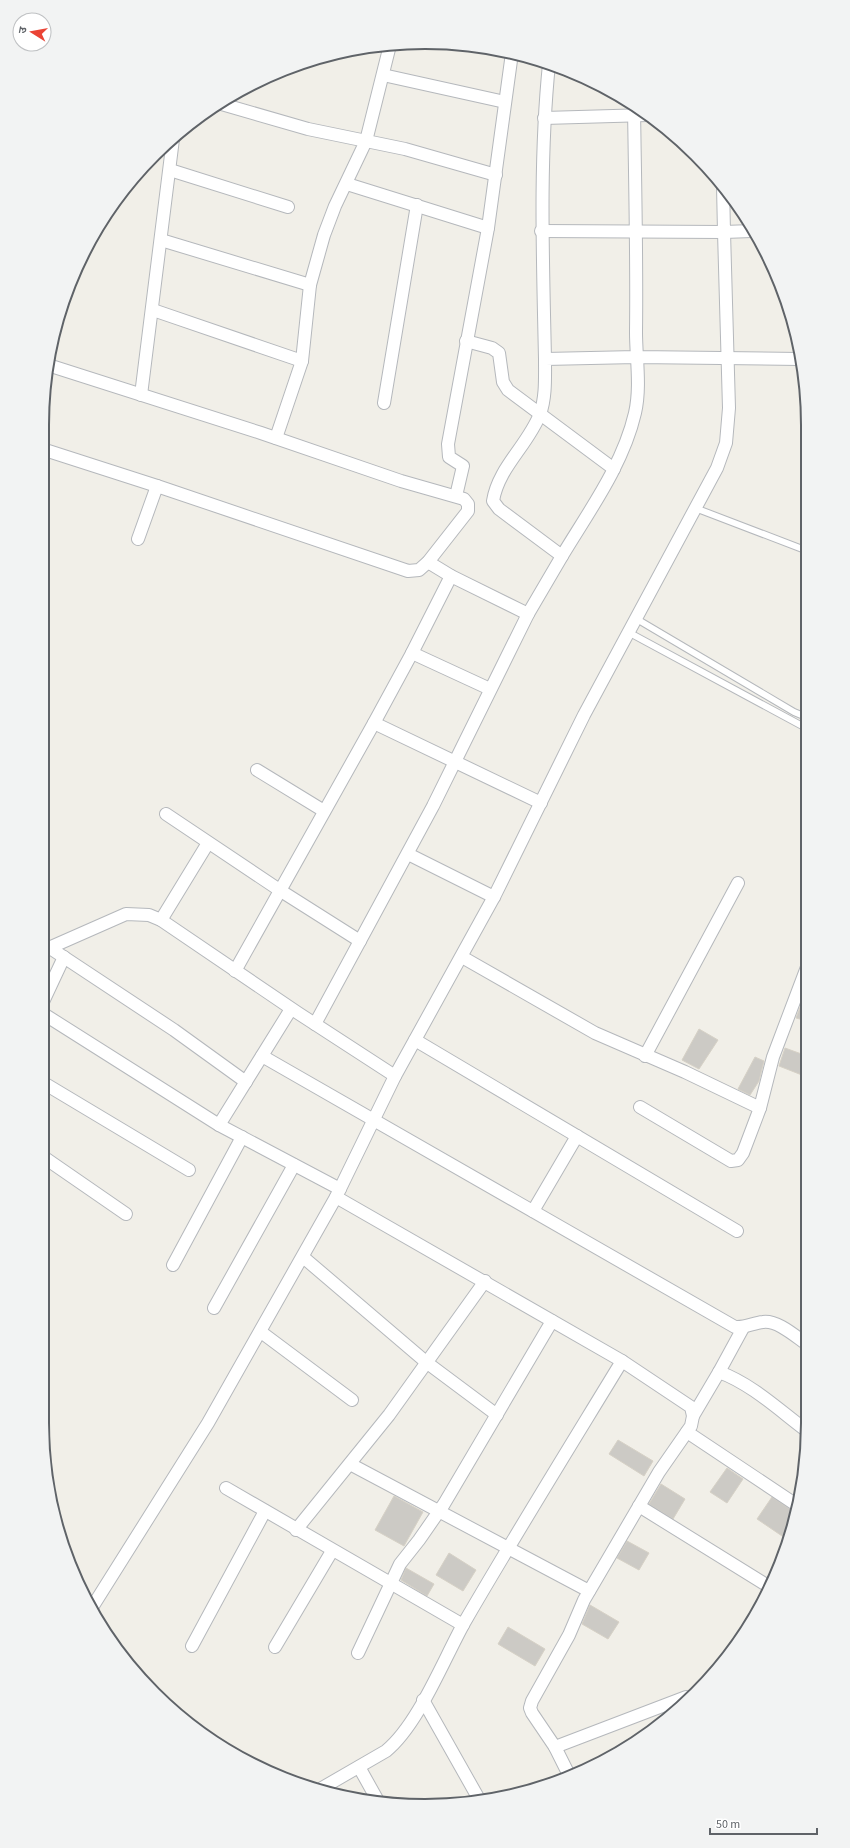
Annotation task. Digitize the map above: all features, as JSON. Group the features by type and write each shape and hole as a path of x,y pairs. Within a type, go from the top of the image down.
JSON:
{"street":[{"path":"276,438 302,361 310,285 324,235 366,141 389,51"},
{"path":"456,496 463,466 449,457 447,452 488,228 511,59"},
{"path":"548,70 544,118 541,231 545,359 544,395 540,414 530,434 496,487 493,501 499,509 562,556"},
{"path":"383,75 506,102"},
{"path":"227,105 308,129 405,149 496,175"},
{"path":"544,118 633,111"},
{"path":"315,1024 433,806 454,760 528,614 614,469 628,437 635,412 638,387 636,357 637,232 634,112"},
{"path":"142,395 172,146"},
{"path":"170,170 288,207"},
{"path":"346,184 488,228"},
{"path":"95,1603 208,1423 303,1257 338,1193 395,1076 494,897 584,715 717,468 726,443 729,408 723,196"},
{"path":"384,403 417,205"},
{"path":"541,231 747,231"},
{"path":"162,240 310,285"},
{"path":"153,310 302,361"},
{"path":"466,342 492,348 499,353 503,382 508,390 614,469"},
{"path":"545,359 636,357 795,359"},
{"path":"49,451 157,486 408,571 419,570 428,562 468,511 468,504 464,499 456,496 401,481 276,438 54,367"},
{"path":"138,539 157,486"},
{"path":"428,562 450,576 528,614"},
{"path":"235,971 281,891 412,653 450,576"},
{"path":"412,653 490,689"},
{"path":"374,722 541,803"},
{"path":"257,770 324,811"},
{"path":"166,814 281,891 360,941"},
{"path":"161,920 208,843"},
{"path":"408,854 494,897"},
{"path":"645,1056 738,883"},
{"path":"49,949 126,914 149,915 161,920 291,1009 395,1076"},
{"path":"49,951 64,957 174,1030 246,1082"},
{"path":"49,989 64,957"},
{"path":"462,957 595,1033 645,1056 685,1072 760,1108"},
{"path":"640,1108 731,1161 738,1160 743,1153 760,1108 773,1057 801,983"},
{"path":"219,1125 291,1009"},
{"path":"49,1017 219,1125 294,1165 485,1281 622,1361 682,1399 691,1407 693,1416"},
{"path":"415,1040 737,1231"},
{"path":"262,1056 735,1327 742,1328 764,1322 773,1322 801,1340"},
{"path":"49,1086 189,1170"},
{"path":"533,1211 577,1136"},
{"path":"173,1265 242,1137"},
{"path":"49,1161 126,1214"},
{"path":"214,1308 294,1165"},
{"path":"303,1257 426,1362 496,1415"},
{"path":"296,1530 389,1415 485,1281"},
{"path":"358,1653 389,1584 400,1564 438,1512 552,1321"},
{"path":"567,1771 555,1747 532,1713 530,1708 532,1702 569,1635 589,1591 659,1472 691,1426 693,1416 719,1372 742,1328"},
{"path":"260,1332 352,1400"},
{"path":"326,1786 394,1745 408,1726 463,1625 507,1549 622,1361"},
{"path":"719,1372 738,1381 801,1427"},
{"path":"687,1432 792,1502"},
{"path":"350,1464 507,1549 589,1591"},
{"path":"226,1488 389,1584 463,1625"},
{"path":"639,1506 764,1584"},
{"path":"192,1646 265,1511"},
{"path":"275,1647 332,1551"},
{"path":"555,1747 680,1699"},
{"path":"423,1700 477,1796"},
{"path":"358,1767 375,1796"}],"lane":[{"path":"695,508 801,548"},
{"path":"635,618 780,704 801,714"},
{"path":"628,632 801,725"}],"building":[{"path":"801,1005 801,1019 796,1018"},
{"path":"699,1029 718,1040 699,1069 682,1060"},
{"path":"785,1048 801,1054 801,1075 779,1066"},
{"path":"755,1057 764,1061 759,1081 750,1095 738,1089"},
{"path":"618,1440 653,1461 644,1476 609,1454"},
{"path":"727,1468 743,1479 727,1503 710,1492"},
{"path":"661,1484 685,1499 673,1519 649,1504"},
{"path":"394,1496 423,1512 404,1546 375,1530"},
{"path":"772,1497 791,1509 783,1537 757,1519"},
{"path":"627,1541 649,1553 639,1570 617,1558"},
{"path":"449,1553 476,1570 463,1591 436,1575"},
{"path":"406,1568 434,1584 427,1596 401,1580"},
{"path":"590,1605 619,1622 608,1639 582,1624"},
{"path":"508,1627 545,1649 535,1666 498,1644"}]}
